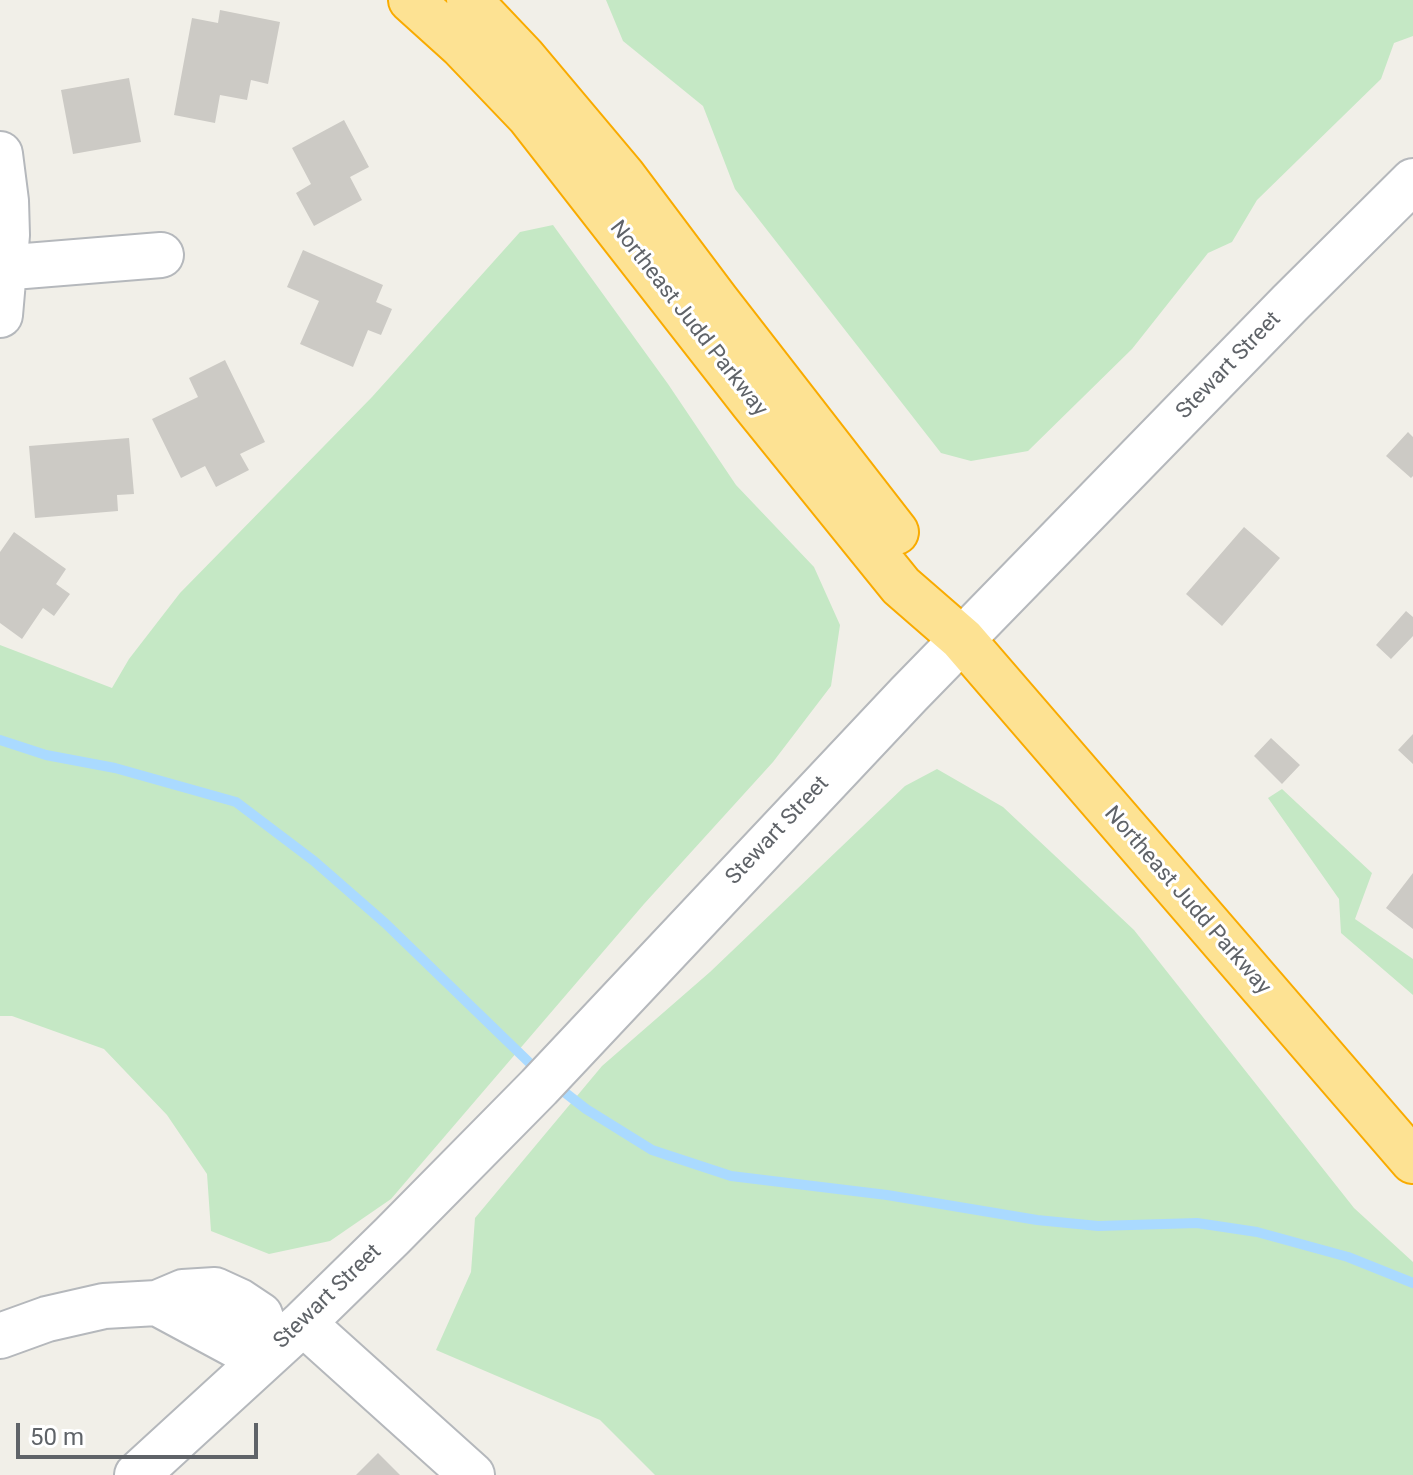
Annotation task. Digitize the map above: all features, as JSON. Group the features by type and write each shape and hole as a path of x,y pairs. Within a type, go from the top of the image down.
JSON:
{"highway":[{"name":"Northeast Judd Parkway","path":"411,0 462,46 529,116 753,403 901,586 962,639 1413,1161"},
{"name":"Northeast Judd Parkway","path":"469,0 523,57 623,176 923,567 962,639"}],"street":[{"path":"0,154 6,201 0,315"},
{"name":"Stewart Street","path":"137,1475 287,1337 539,1087 962,639 1413,181"},
{"path":"2,268 161,255"},
{"path":"0,1336 47,1319 104,1306 157,1303 235,1345 287,1337 472,1475"}],"green space":[{"path":"606,0 1413,0 1413,36 1394,43 1381,79 1257,200 1232,242 1208,253 1132,349 1028,451 971,461 941,453 735,189 703,106 623,41"},
{"path":"553,225 668,384 736,485 814,567 840,625 831,686 773,762 644,904 391,1199 330,1241 269,1254 211,1231 207,1174 167,1115 104,1049 12,1016 0,1016 0,645 112,688 129,659 180,593 372,397 520,232"},
{"path":"937,769 1003,807 1134,930 1354,1208 1413,1262 1413,1475 655,1475 600,1420 436,1350 471,1272 475,1218 602,1066 710,972 905,786"},
{"path":"1282,789 1372,873 1355,919 1413,959 1413,995 1341,933 1339,899 1268,798"}],"building":[{"path":"220,10 280,22 268,84 251,80 247,100 220,95 215,123 174,115 192,18 218,23"},
{"path":"129,78 141,142 73,154 61,90"},
{"path":"344,120 369,167 350,177 362,200 314,226 296,193 311,184 292,148"},
{"path":"303,250 383,285 376,302 392,309 381,335 368,330 353,367 300,344 319,301 287,287"},
{"path":"225,360 265,442 240,454 249,470 216,487 205,466 181,478 152,419 198,397 189,378"},
{"path":"1408,432 1413,437 1411,478 1386,456"},
{"path":"129,438 134,494 117,495 118,511 35,518 29,446"},
{"path":"1244,527 1280,558 1222,626 1186,594"},
{"path":"14,532 66,569 56,584 70,594 54,616 43,608 22,639 0,623 0,552"},
{"path":"1406,611 1413,617 1413,636 1391,659 1376,645"},
{"path":"1413,734 1413,764 1398,750"},
{"path":"1271,738 1300,765 1282,784 1254,756"},
{"path":"1413,873 1413,929 1386,908"},
{"path":"378,1453 400,1475 356,1475"}],"waterway":[{"path":"0,740 46,755 115,768 236,802 314,861 385,923 538,1071"},
{"path":"554,1084 586,1109 652,1150 731,1176 887,1195 1037,1220 1098,1226 1197,1223 1257,1232 1348,1257 1413,1283"}]}
